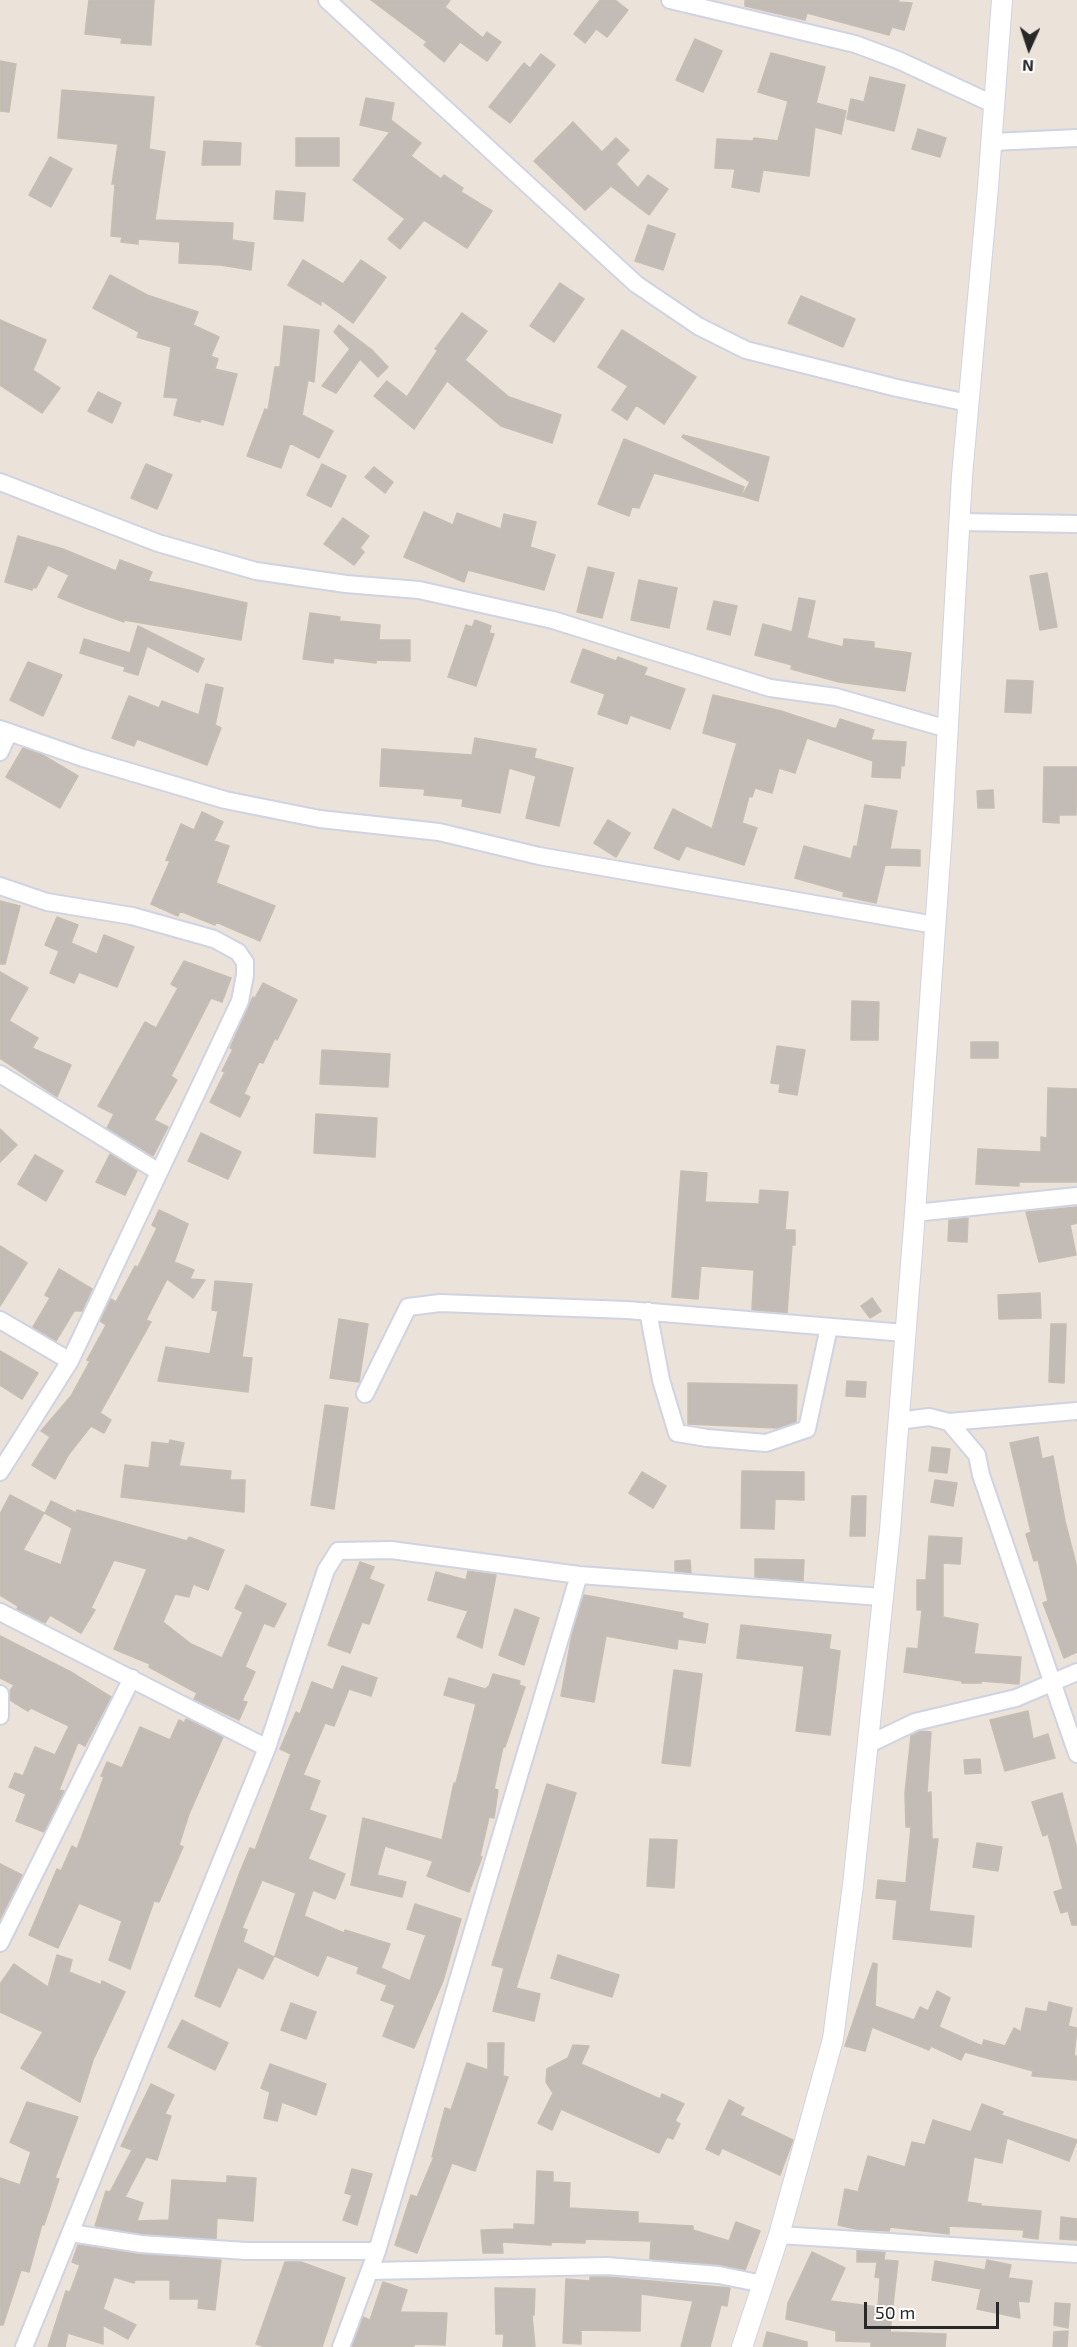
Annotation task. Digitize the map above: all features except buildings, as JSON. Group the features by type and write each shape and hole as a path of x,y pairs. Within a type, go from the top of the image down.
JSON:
{"street":[{"path":"327,0 636,284 698,326 746,350 875,383 968,403"},
{"path":"670,0 855,44 898,60 995,105"},
{"path":"742,2347 779,2235 833,2039 854,1885 898,1421 915,1213 948,729 959,522 1002,0"},
{"path":"992,142 1077,138"},
{"path":"0,482 158,543 256,571 346,584 419,590 553,620 770,688 836,697 948,729"},
{"path":"959,522 1077,524"},
{"path":"0,752 5,730 83,758 225,800 320,819 439,832 539,856 935,925"},
{"path":"0,886 47,902 132,916 214,939 238,952 244,962 245,975 240,1001 70,1361 0,1472"},
{"path":"0,1074 159,1172"},
{"path":"915,1213 1077,1196"},
{"path":"365,1394 408,1307 440,1303 648,1311 905,1333"},
{"path":"648,1311 661,1380 676,1433 707,1438 766,1443 807,1429 829,1327"},
{"path":"0,1320 70,1361"},
{"path":"898,1421 929,1417 949,1422 1077,1411"},
{"path":"949,1422 977,1455 981,1475 1077,1754"},
{"path":"24,2347 267,1748 326,1570 338,1551 391,1550 579,1575 882,1597"},
{"path":"341,2347 377,2251 579,1575"},
{"path":"0,1611 267,1748"},
{"path":"867,1745 915,1722 1016,1698 1077,1672"},
{"path":"0,1943 132,1678"},
{"path":"0,1694 0,1716"},
{"path":"71,2233 141,2244 246,2251 377,2251"},
{"path":"779,2235 1077,2254"},
{"path":"370,2271 607,2266 719,2275 763,2284"}]}
